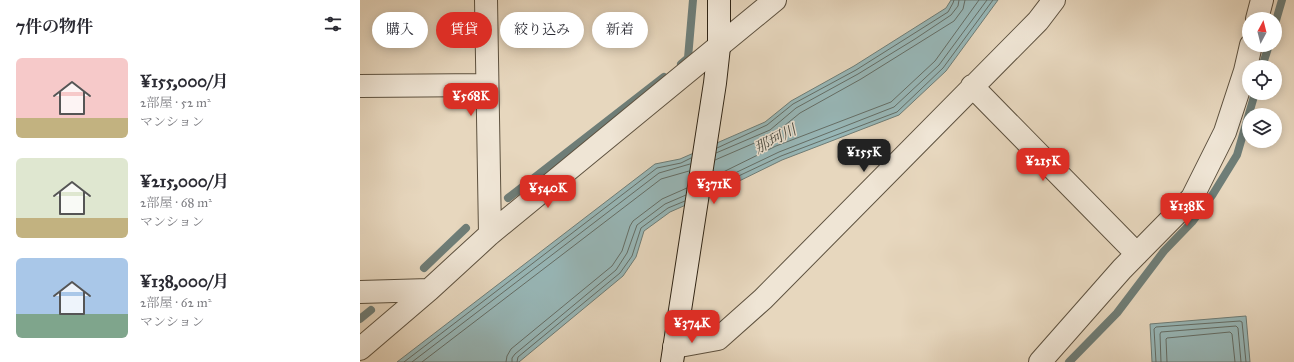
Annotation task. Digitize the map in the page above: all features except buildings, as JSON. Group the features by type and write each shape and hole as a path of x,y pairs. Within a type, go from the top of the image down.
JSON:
{"street":[{"path":"486,0 490,234"},
{"path":"720,0 719,47 715,84 673,355 718,339 768,293 1038,21 1054,0"},
{"path":"360,349 429,290 490,234 775,0"},
{"path":"1259,12 1262,0"},
{"path":"1040,362 1122,269 1192,198 1226,132 1249,52"},
{"path":"360,86 487,85"},
{"path":"972,86 1137,254"},
{"path":"360,292 429,290"}],"water":[{"name":"那珂川","path":"951,0 998,0 946,71 899,115 782,160 729,186 670,212 644,231 636,257 623,276 519,362 397,362 655,164 680,159 765,122 791,101 854,66 946,8"},
{"path":"1246,316 1250,362 1152,362 1150,324"}],"waterway":[{"path":"681,64 688,58 693,0"},
{"path":"1278,12 1282,0"},
{"path":"1264,60 1267,52"},
{"path":"508,198 664,77"},
{"path":"1069,362 1117,313 1164,251 1192,222 1213,194 1237,155 1253,100"},
{"path":"424,268 466,228"},
{"path":"360,319 371,310"}]}
